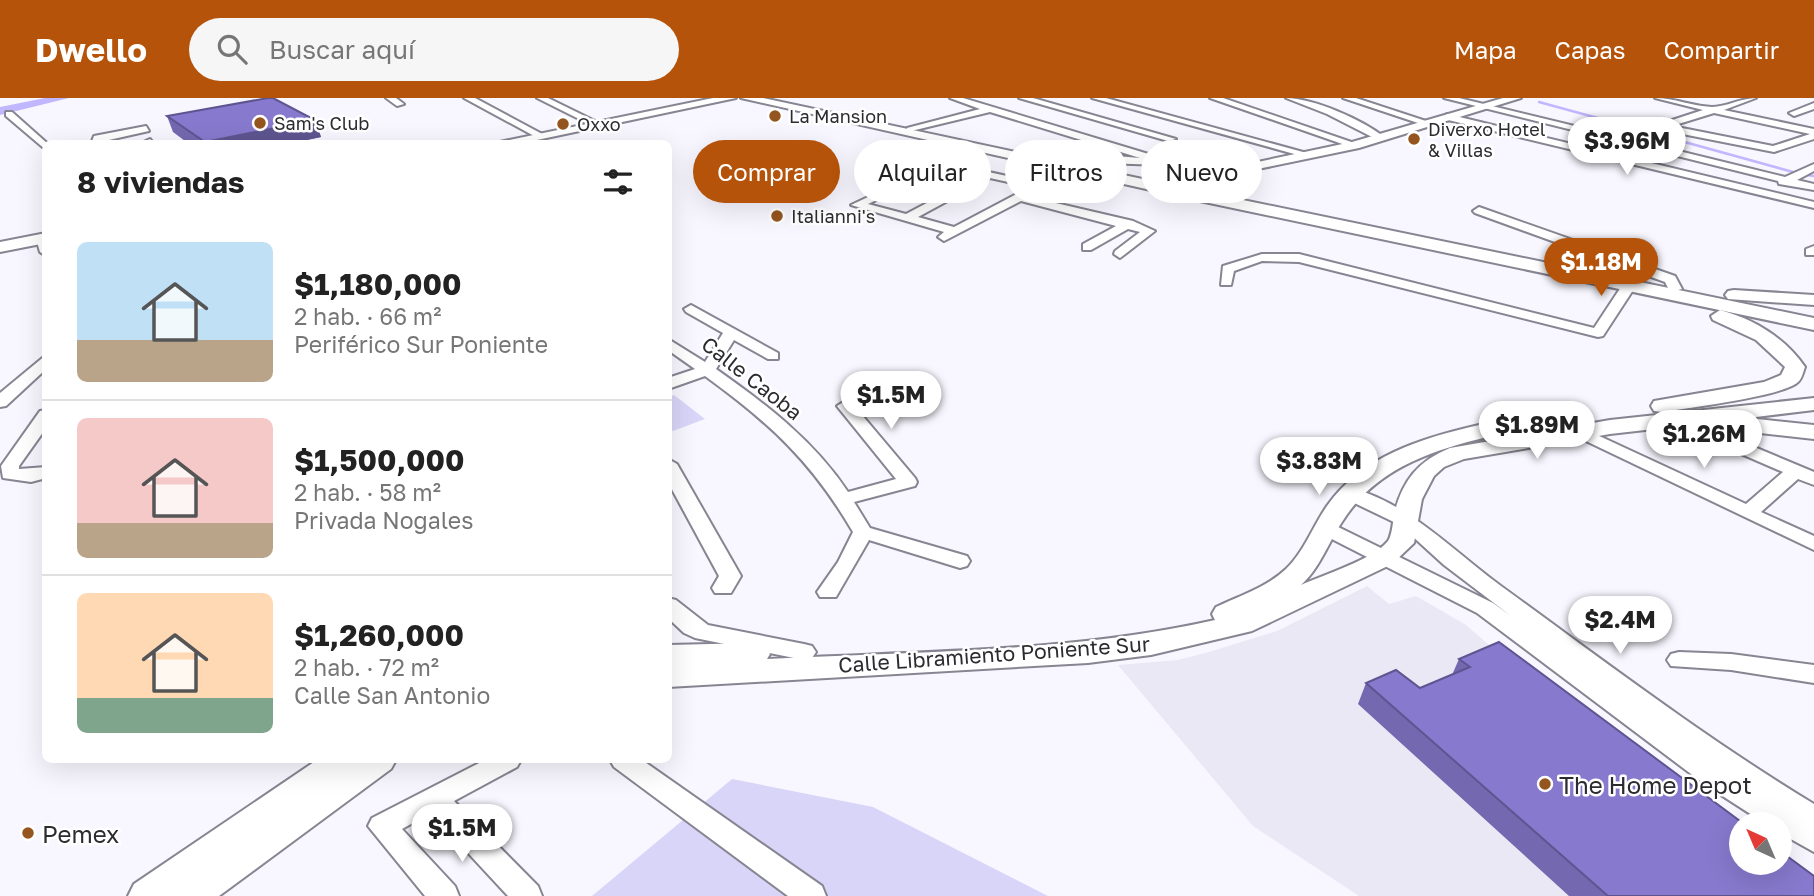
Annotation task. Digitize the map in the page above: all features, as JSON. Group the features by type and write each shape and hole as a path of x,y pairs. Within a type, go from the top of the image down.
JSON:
{"main road":[{"path":"696,106 713,98"},
{"path":"539,140 730,98"},
{"path":"515,140 745,98 785,103"},
{"path":"764,98 1005,154"},
{"path":"1262,163 1355,145 1515,98"},
{"path":"696,106 785,103"},
{"path":"906,131 1005,150"},
{"path":"1127,174 1141,178"},
{"path":"1136,177 1141,178"},
{"path":"1241,203 1634,289 1814,324"},
{"path":"1256,203 1814,318"},
{"path":"0,241 42,240"},
{"path":"0,247 42,240"},
{"path":"1634,289 1745,325 1782,348 1796,367 1790,379 1674,416"},
{"path":"1680,290 1814,300"},
{"path":"1674,416 1814,392"},
{"path":"672,656 804,652 1124,633 1220,617 1290,580 1314,552 1325,528 1351,494 1377,470 1421,446 1488,430 1814,404"},
{"path":"1674,416 1814,432"},
{"name":"Calle Libramiento Poniente Sur","path":"672,676 1151,645 1242,624 1383,558 1401,543 1415,484 1436,462 1458,453 1674,416"},
{"path":"147,896 338,763"},
{"path":"189,896 375,763"}],"street":[{"path":"390,98 400,104"},
{"path":"468,98 539,135"},
{"path":"541,98 596,124"},
{"path":"954,98 1141,155"},
{"path":"906,131 1027,98 1096,118 1181,136"},
{"path":"1096,98 1309,155"},
{"path":"1214,98 1355,145"},
{"path":"1225,102 1246,98"},
{"path":"1290,98 1330,112 1380,137"},
{"path":"1347,98 1427,123"},
{"path":"1448,98 1814,187"},
{"path":"1659,98 1814,134"},
{"path":"1600,154 1660,127 1752,98"},
{"path":"1809,98 1814,99"},
{"path":"1794,113 1814,106"},
{"path":"1057,129 1134,108"},
{"path":"1283,122 1330,112"},
{"path":"9,114 42,143"},
{"path":"1131,152 1263,115"},
{"path":"1447,117 1814,205"},
{"path":"1660,127 1774,149 1814,134"},
{"path":"97,140 146,129"},
{"path":"1763,192 1814,167"},
{"path":"862,203 858,205 908,218 950,234 1007,203"},
{"path":"908,218 937,203"},
{"path":"1043,203 1149,231 1120,254"},
{"path":"1479,211 1670,279 1680,290"},
{"path":"1087,247 1129,224"},
{"path":"1227,282 1228,269 1243,260 1268,256 1298,258 1598,333 1634,289"},
{"path":"691,309 773,356"},
{"path":"672,383 708,370 731,332"},
{"name":"Calle Caoba","path":"672,346 708,370 805,450 843,499 863,532"},
{"path":"0,402 42,364"},
{"path":"843,499 908,482 845,406"},
{"path":"1674,416 1805,475"},
{"path":"42,421 10,466 10,474 31,476 42,473"},
{"path":"1576,432 1814,544"},
{"path":"672,471 730,576 723,588"},
{"path":"1748,513 1805,475"},
{"path":"1351,494 1407,521 1451,560 1719,759 1814,818"},
{"path":"1325,528 1485,608 1716,778 1814,839"},
{"path":"828,592 848,563 863,532 960,561"},
{"path":"672,608 703,632 804,652"},
{"path":"1679,660 1731,662 1814,674"},
{"path":"444,896 382,826 502,763"},
{"path":"626,763 811,896"},
{"path":"434,798 527,896"}],"shaded area":[{"path":"674,395 705,419 673,431"},
{"path":"1367,586 1389,604 1416,596 1466,625 1729,853 1729,875 1768,875 1814,896 1359,896 1253,826 1118,665 1178,660 1277,631"},
{"path":"732,779 873,807 1048,896 592,896"}],"building":[{"path":"273,98 315,120 215,140 202,140 167,116"},
{"name":"The Home Depot","path":"1499,642 1729,813 1729,875 1792,875 1792,860 1814,876 1814,896 1608,896 1366,683 1396,670 1420,688 1470,667 1459,659"}],"waterway":[{"path":"0,111 63,98"},
{"path":"1539,102 1645,131"},
{"path":"1652,133 1793,172"},
{"path":"1807,175 1814,176"}],"place":[{"name":"La Mansion","path":"775,116"},
{"name":"Sam's Club","path":"260,123"},
{"name":"Oxxo","path":"563,124"},
{"name":"Diverxo Hotel & Villas","path":"1414,139"},
{"name":"Italianni's","path":"777,216"},
{"name":"The Home Depot","path":"1545,784"},
{"name":"Pemex","path":"28,833"}]}
